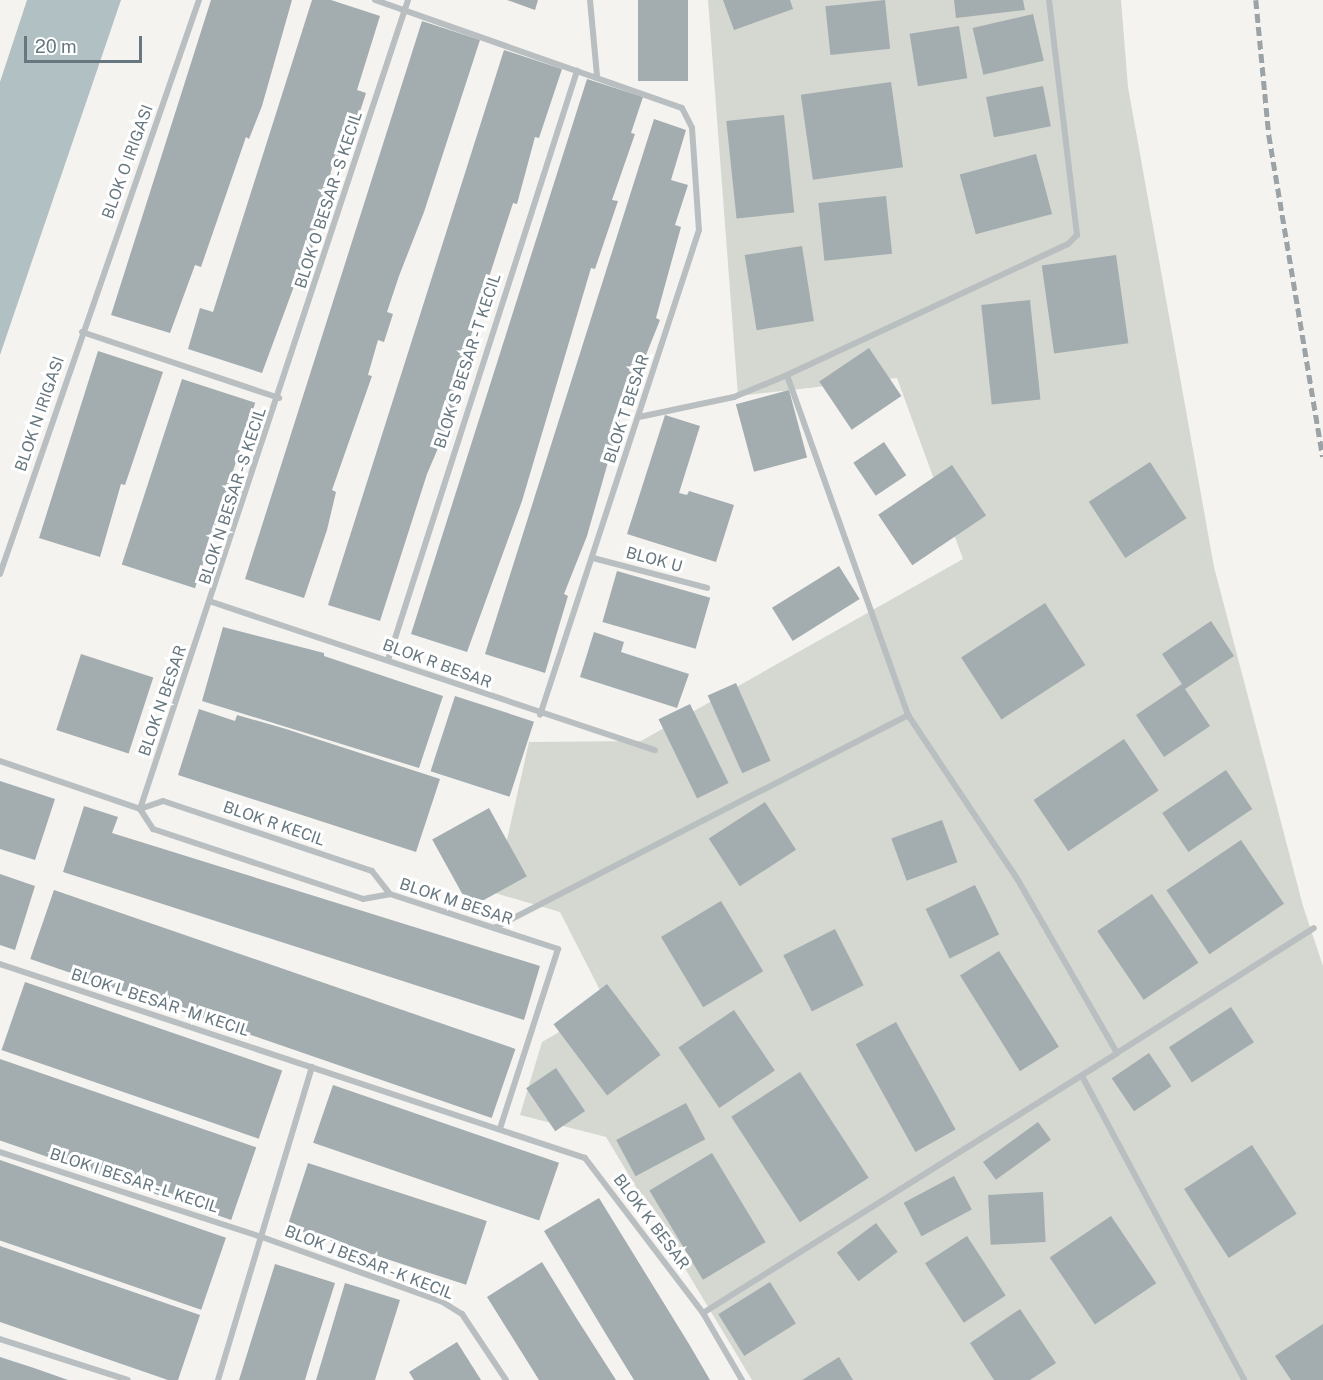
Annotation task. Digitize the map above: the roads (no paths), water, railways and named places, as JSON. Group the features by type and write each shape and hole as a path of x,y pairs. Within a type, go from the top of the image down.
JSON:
{"street":[{"name":"BLOK O IRIGASI","path":"82,332 199,0"},
{"path":"375,0 577,71 597,75 590,0"},
{"name":"BLOK O BESAR - S KECIL","path":"279,398 408,0"},
{"path":"639,417 734,397 787,375 1068,244 1077,235 1049,0"},
{"name":"BLOK S BESAR - T KECIL","path":"388,660 577,71"},
{"name":"BLOK T BESAR","path":"540,715 699,230 692,128 682,108 597,75"},
{"path":"82,332 279,398"},
{"name":"BLOK N IRIGASI","path":"0,574 82,332"},
{"path":"787,375 908,715 1018,880 1117,1053"},
{"name":"BLOK N BESAR - S KECIL","path":"212,602 279,398"},
{"name":"BLOK U","path":"593,558 707,588"},
{"name":"BLOK R BESAR","path":"212,602 388,660 540,715 655,750"},
{"name":"BLOK N BESAR","path":"140,809 212,602"},
{"path":"494,928 908,715"},
{"path":"0,761 140,809"},
{"name":"BLOK R KECIL","path":"140,809 163,801 361,867 372,871 390,894"},
{"name":"BLOK M BESAR","path":"140,809 153,829 363,899 390,894 558,949 500,1129"},
{"path":"703,1313 1082,1076 1314,927"},
{"name":"BLOK L BESAR - M KECIL","path":"0,964 500,1129"},
{"path":"218,1380 259,1236 312,1067"},
{"path":"1082,1076 1244,1380"},
{"name":"BLOK K BESAR","path":"500,1129 585,1158 703,1313 742,1380"},
{"name":"BLOK I BESAR - L KECIL","path":"0,1152 259,1236"},
{"name":"BLOK J BESAR - K KECIL","path":"259,1236 441,1301 462,1314 506,1380"},
{"path":"0,1339 128,1380"}],"railway":[{"path":"1256,0 1269,135 1323,456"}]}
